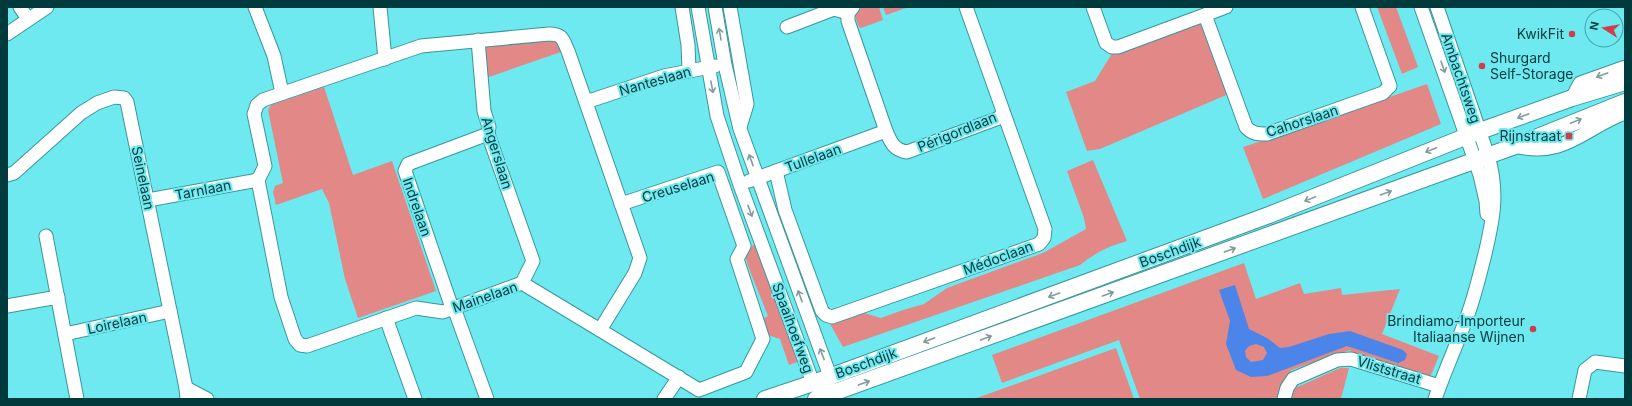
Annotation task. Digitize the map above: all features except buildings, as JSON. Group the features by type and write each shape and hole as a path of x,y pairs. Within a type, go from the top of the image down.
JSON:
{"main road":[{"name":"Boschdijk","path":"765,399 813,383 1269,215 1473,134 1572,98 1625,82"},
{"name":"Boschdijk","path":"822,397 1515,146 1625,102"}],"street":[{"path":"20,7 28,19"},
{"path":"7,34 47,7"},
{"path":"255,7 274,56 282,93"},
{"path":"380,7 385,59"},
{"path":"682,7 688,46 689,70"},
{"name":"Spaaihoefweg","path":"698,7 717,116 740,185 813,383 822,397"},
{"name":"Spaaihoefweg","path":"715,7 725,65 740,129 830,376 822,397"},
{"path":"730,7 747,104 740,129"},
{"name":"Périgordlaan","path":"851,10 848,20 886,131 892,144 899,151 907,152 999,118 1003,113 1003,106 966,7"},
{"path":"1093,7 1106,43 1112,47 1118,47 1226,7"},
{"name":"Cahorslaan","path":"1206,15 1246,126 1250,132 1267,134 1382,93 1390,86 1362,7"},
{"name":"Ambachtsweg","path":"1421,7 1473,134"},
{"name":"Ambachtsweg","path":"1437,7 1473,134"},
{"path":"787,27 834,10 851,10"},
{"name":"Ambachtsweg","path":"1430,30 1443,24"},
{"name":"Mainelaan","path":"558,34 562,37 568,51 640,258 635,273 600,330 522,283 443,312 416,308 307,346 300,345 295,339 281,297 258,180 265,166 254,114 257,105 263,100 282,93 421,46 558,34"},
{"name":"Angerslaan","path":"478,40 484,111 490,127 488,134 533,261 522,283"},
{"name":"Nanteslaan","path":"586,102 664,76 689,70 725,65"},
{"path":"1572,98 1580,83 1625,67"},
{"name":"Seinelaan","path":"7,175 14,173 81,112 108,99 124,98 127,102 148,200 187,394"},
{"name":"Médoclaan","path":"776,171 785,210 822,311 826,315 832,317 840,316 1039,244 1044,238 1045,229 1003,113"},
{"path":"1515,146 1530,150 1555,148 1579,137 1613,117 1625,113"},
{"name":"Tullelaan","path":"740,185 886,131"},
{"name":"Indrelaan","path":"487,399 405,171 408,164 488,134"},
{"path":"1435,399 1468,314 1493,220 1495,200 1492,171 1481,158 1473,134"},
{"name":"Creuselaan","path":"600,330 699,390 746,372 763,339 737,259 744,246 718,172 621,204"},
{"name":"Tarnlaan","path":"148,200 258,180"},
{"path":"46,236 77,399"},
{"path":"7,306 58,297"},
{"name":"Loirelaan","path":"65,334 170,311"},
{"path":"386,318 415,399"},
{"name":"Vliststraat","path":"1284,399 1286,388 1293,379 1337,360 1351,359 1439,386"},
{"path":"1579,399 1585,370 1595,362 1625,366"},
{"path":"664,399 679,377"},
{"path":"187,394 207,399"}],"shaded area":[{"path":"863,7 879,7 883,20 861,28 859,27 855,16"},
{"path":"883,7 909,7 886,15"},
{"path":"1377,7 1396,7 1418,67 1402,74"},
{"path":"1197,22 1202,24 1231,93 1100,149 1087,151 1066,92 1095,81 1111,55 1117,51"},
{"path":"551,40 557,43 561,52 486,78 483,51 486,45"},
{"path":"1427,84 1441,124 1263,199 1243,147"},
{"path":"324,87 353,175 392,161 436,291 358,318 345,279 329,203 322,189 276,205 273,192 275,186 283,183 268,110 271,105"},
{"path":"1093,160 1127,241 1102,250 1080,265 843,347 830,324 861,312 881,318 924,304 947,288 1043,253 1086,229 1084,218 1067,171"},
{"path":"757,241 800,361 789,365 780,339 768,335 762,319 768,316 748,266 745,254"},
{"path":"1244,263 1256,299 1300,283 1304,294 1341,288 1342,295 1400,289 1382,334 1439,356 1431,375 1427,376 1353,353 1350,350 1291,370 1283,385 1280,399 1140,399 1119,340 1002,383 992,355"},
{"path":"1116,348 1134,399 974,399"},
{"path":"1340,368 1349,368 1341,399 1290,399 1293,389"}],"water":[{"path":"1235,285 1249,329 1267,338 1280,348 1289,347 1329,334 1350,331 1403,350 1407,354 1405,360 1398,363 1347,346 1267,376 1251,377 1236,370 1226,344 1230,321 1219,290","holes":["1256,344 1264,347 1267,353 1263,360 1251,362 1246,357 1245,351 1249,346"]}],"place":[{"name":"KwikFit","path":"1572,34"},
{"name":"Shurgard Self-Storage","path":"1482,66"},
{"name":"Rijnstraat","path":"1569,136"},
{"name":"Brindiamo-Importeur Italiaanse Wijnen","path":"1533,329"}]}
